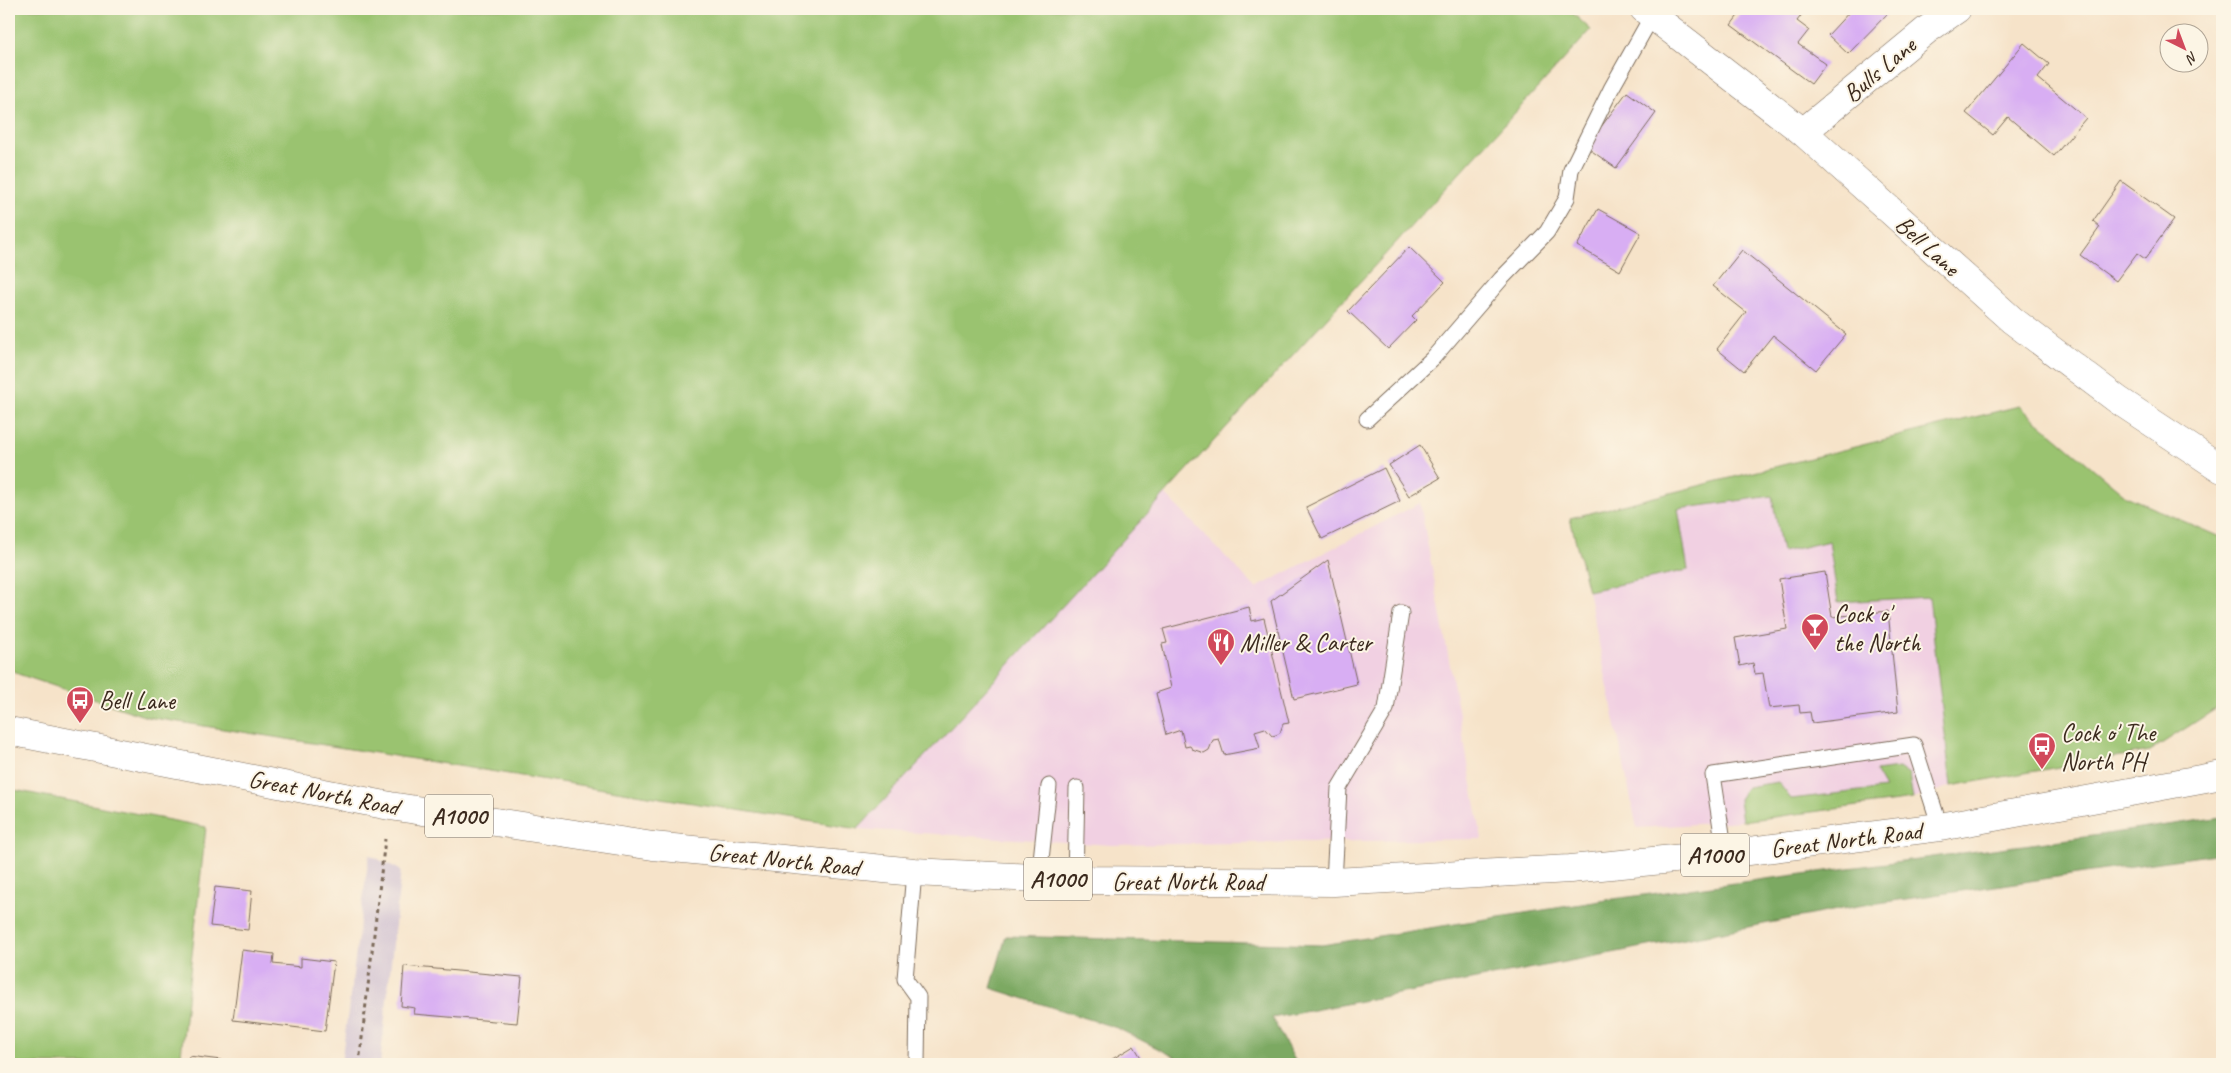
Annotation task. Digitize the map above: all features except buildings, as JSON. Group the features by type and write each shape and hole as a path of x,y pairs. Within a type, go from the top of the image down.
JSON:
{"main road":[{"name":"Bulls Lane","path":"1803,132 1928,29 1957,9"},
{"name":"Bell Lane","path":"1648,12 1803,132 2012,320 2118,400 2222,469"},
{"name":"Great North Road","path":"9,731 390,806 654,846 914,872 1075,880 1334,882 1570,869 1725,854 1940,827 2222,775"}],"lane":[{"path":"1367,419 1432,359 1501,279 1547,232 1568,198 1571,170 1648,12"},
{"path":"1334,882 1339,788 1386,709 1401,613"},
{"path":"1725,854 1713,776 1914,746 1940,827"},
{"path":"1039,878 1049,786"},
{"path":"1075,880 1077,788"},
{"path":"914,872 905,979 918,997 917,1064"}],"path":[{"path":"359,1064 381,866 390,806"}],"shaded area":[{"path":"2019,406 2126,496 2222,538 2222,705 2150,751 1951,786 1913,799 1742,821 1637,828 1588,591 1570,518"},
{"path":"1165,494 1256,588 1420,503 1482,839 1112,845 858,829"},
{"path":"369,855 401,870 380,1064 341,1064"}],"green space":[{"path":"9,9 1568,9 1591,30 858,829 147,717 18,674 9,668"},
{"path":"2019,406 2126,496 2222,538 2222,705 2150,751 1951,786 1929,597 1838,602 1829,541 1782,552 1772,496 1678,509 1688,570 1588,591 1570,518"},
{"path":"1899,768 1909,775 1913,799 1742,821 1739,799 1747,787 1778,782 1791,799 1885,788 1875,771"},
{"path":"9,789 206,827 180,1064 9,1064"},
{"path":"2222,817 2222,853 1858,906 1272,1018 1297,1064 1189,1064 1117,1028 991,988 1006,936 1322,945 1613,899"}],"place":[{"name":"Cock o' the North","path":"1815,651"},
{"name":"Miller & Carter","path":"1221,666"},
{"name":"Bell Lane","path":"80,724"},
{"name":"Cock o' The North PH","path":"2042,770"}]}
